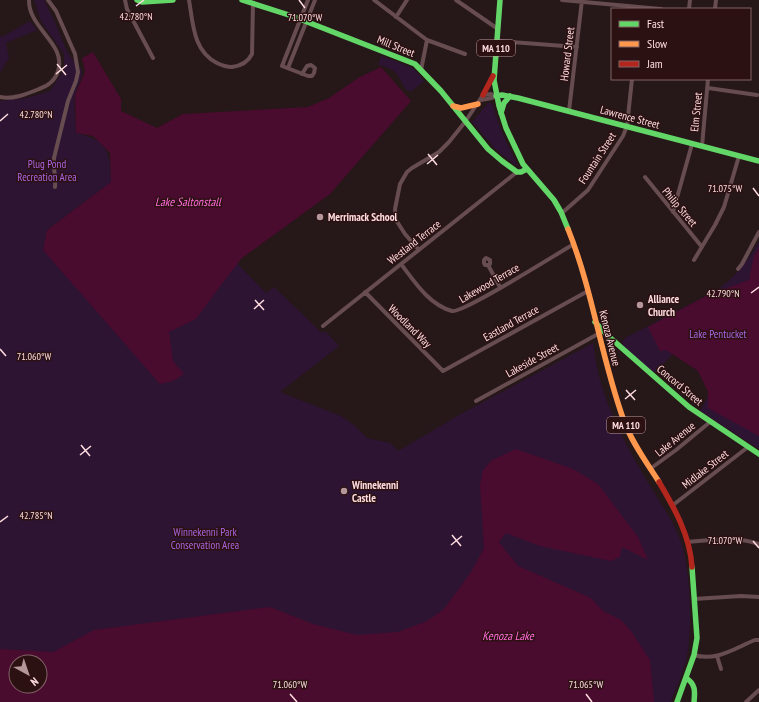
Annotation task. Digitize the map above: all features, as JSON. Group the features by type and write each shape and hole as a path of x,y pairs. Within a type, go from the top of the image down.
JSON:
{"main road":[{"path":"136,0 142,2 173,0"},
{"name":"Mill Street","path":"242,0 300,19 403,58 415,64 497,158 517,172"},
{"name":"Kenoza Avenue","path":"500,0 494,74 496,96 509,137 527,169 552,197 562,213 574,244 588,291 609,376 625,423 650,469 673,505 684,528 688,542 692,560 697,638 694,655 685,681"},
{"path":"452,105 461,108 480,100 494,74"},
{"name":"Lawrence Street","path":"496,96 502,94 759,161"},
{"path":"501,113 504,104 510,96"},
{"path":"517,172 527,169"},
{"name":"Concord Street","path":"595,322 607,335 689,408 759,454"},
{"path":"685,681 690,680 694,685 694,702"},
{"name":"MA 110","path":"677,702 685,681"}],"street":[{"path":"0,97 14,97 38,89 51,83 58,73 60,57 57,50 36,21 29,0"},
{"path":"48,0 56,11 75,54 78,72 68,101 53,164 56,180 55,187"},
{"path":"125,0 127,9 153,58"},
{"path":"189,0 193,28 196,40 201,49 207,57 221,65 230,67 238,66 249,59 252,54 253,3"},
{"path":"302,74 282,66 308,0"},
{"path":"288,68 315,0"},
{"path":"374,0 427,40 465,54"},
{"path":"396,17 407,0"},
{"path":"456,0 498,29"},
{"path":"562,0 639,8 640,0"},
{"name":"Howard Street","path":"569,111 582,1"},
{"path":"421,70 427,40"},
{"path":"497,40 577,47"},
{"name":"Fountain Street","path":"562,213 588,190 623,136 627,126 632,80"},
{"name":"Elm Street","path":"702,146 708,80"},
{"path":"708,88 757,95"},
{"path":"419,250 405,234 396,220 395,209 400,184 407,172 444,148 480,100 491,94 496,96"},
{"path":"673,212 692,144"},
{"path":"694,260 715,226 724,207 739,156"},
{"name":"Westland Terrace","path":"322,326 517,172"},
{"name":"Philip Street","path":"644,177 702,247"},
{"path":"738,269 759,232"},
{"name":"Lakewood Terrace","path":"401,264 434,303 453,311 459,310 574,244"},
{"path":"488,265 500,287"},
{"name":"Eastland Terrace","path":"443,371 588,291"},
{"name":"Woodland Way","path":"365,292 443,371"},
{"name":"Lakeside Street","path":"476,401 598,334"},
{"name":"Lake Avenue","path":"650,469 710,422"},
{"name":"Midlake Street","path":"673,505 748,447"},
{"path":"688,542 729,539 748,540 759,544"},
{"path":"694,599 741,596 759,597"},
{"path":"694,655 706,658 717,656 755,640 759,640"},
{"path":"717,656 721,669"},
{"path":"746,702 759,690"}],"green space":[{"name":"Winnekenni Park Conservation Area","path":"34,0 44,0 71,58 82,69 82,76 74,99 76,133 92,138 103,145 110,162 111,176 111,182 48,229 46,235 170,360 165,329 235,261 266,293 274,287 322,333 325,331 339,346 280,392 341,416 355,426 367,438 390,443 398,451 461,414 593,343 599,376 612,415 637,464 672,522 680,539 683,550 690,597 689,644 684,668 671,702 0,702 0,101 27,98 50,91 64,70 64,54 41,21"},
{"path":"30,21 37,30 6,43 9,58 0,73 0,36 2,37"},
{"path":"381,56 413,68 424,81 412,91 406,90 396,73 390,68 378,65"},
{"path":"489,102 493,105 501,129 518,167 496,150 472,122"},
{"name":"Lake Pentucket","path":"759,241 759,449 700,411 711,391 699,369 674,353 654,373 623,346 622,342 625,338 717,290 741,268"}],"water":[{"name":"Lake Saltonstall","path":"93,52 121,99 121,111 157,128 183,114 308,107 329,98 358,78 381,67 411,101 330,194 242,258 196,319 169,332 173,361 184,374 173,381 160,384 43,250 47,230 111,182 110,153 93,136 76,133 75,95 85,72 82,58"},
{"name":"Lake Pentucket","path":"759,248 759,436 708,408 708,392 698,371 666,350 660,351 648,327 708,295 749,280 754,255"},
{"name":"Kenoza Lake","path":"516,449 573,469 598,484 638,537 648,560 622,547 620,557 611,561 540,546 506,533 499,542 518,566 591,598 603,611 621,620 631,631 650,660 654,702 0,702 0,649 53,652 94,630 270,607 313,624 357,635 398,632 427,621 444,609 471,572 484,548 480,485 483,470 492,460"}],"traffic: fast":[{"path":"137,0 142,2 173,0"},
{"path":"242,0 292,16 415,64 441,91 488,149 517,172 527,169"},
{"path":"500,0 494,80 499,106 506,128 523,164 554,200 568,229"},
{"path":"496,96 502,95 518,98 759,161"},
{"path":"501,113 504,103 510,96"},
{"path":"595,322 607,335 689,407 759,454"},
{"path":"677,702 694,655 697,638 692,567"},
{"path":"686,678 692,683 695,692 694,702"}],"traffic: slow":[{"path":"453,106 461,108 478,104"},
{"path":"568,229 577,252 591,300 609,373 624,421 635,445 659,482"}],"traffic: jam":[{"path":"483,95 493,76"},
{"path":"659,482 681,523 688,544 692,567"}],"place":[{"name":"Merrimack School","path":"320,217"},
{"name":"Alliance Church","path":"640,305"},
{"name":"Winnekenni Castle","path":"344,491"}],"park label":[{"name":"Plug Pond Recreation Area","path":"47,170"}]}
